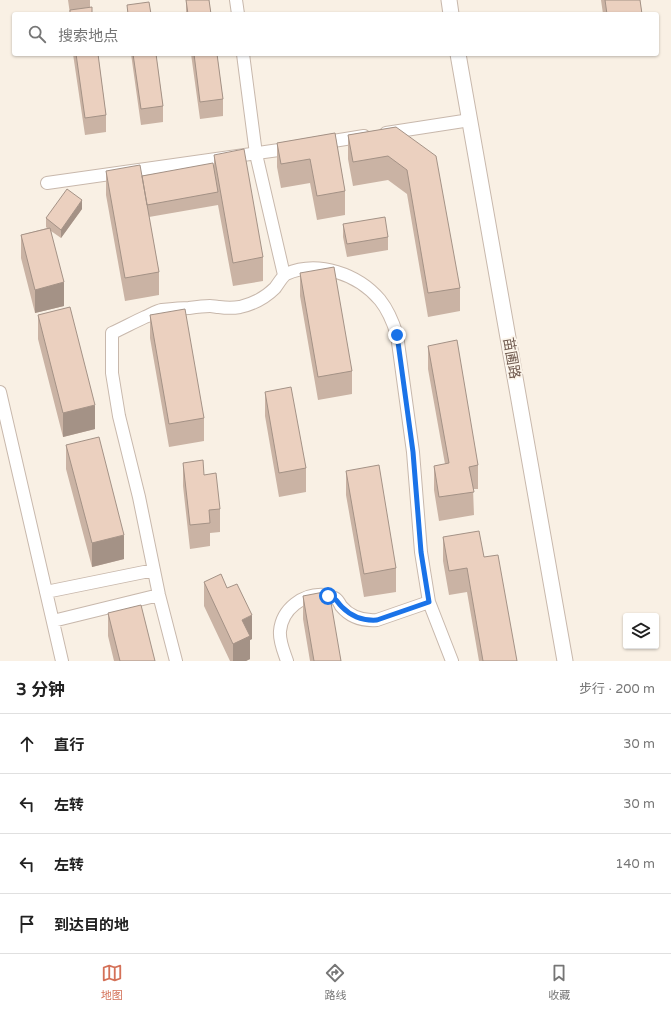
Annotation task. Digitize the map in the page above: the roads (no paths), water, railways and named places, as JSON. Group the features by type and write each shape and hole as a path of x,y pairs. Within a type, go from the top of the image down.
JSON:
{"street":[{"path":"236,0 238,12"},
{"path":"449,0 451,12"},
{"path":"243,56 256,154 284,275"},
{"name":"苗圃路","path":"458,56 565,661"},
{"path":"47,183 256,154 470,120"},
{"path":"176,661 159,595 139,497 119,416 112,373 112,333 160,310 211,306 231,308 250,304 259,300 274,289 284,275 318,269 330,270 351,277 361,283 372,291 380,300 388,311 393,323 397,335 413,452 421,552 429,602 452,661"},
{"path":"0,392 62,661"},
{"path":"46,592 154,570"},
{"path":"53,621 159,595"},
{"path":"287,661 280,640 282,623 289,609 295,603 303,599 311,596 328,596 336,599 347,612 369,621 377,620 429,602"}]}
